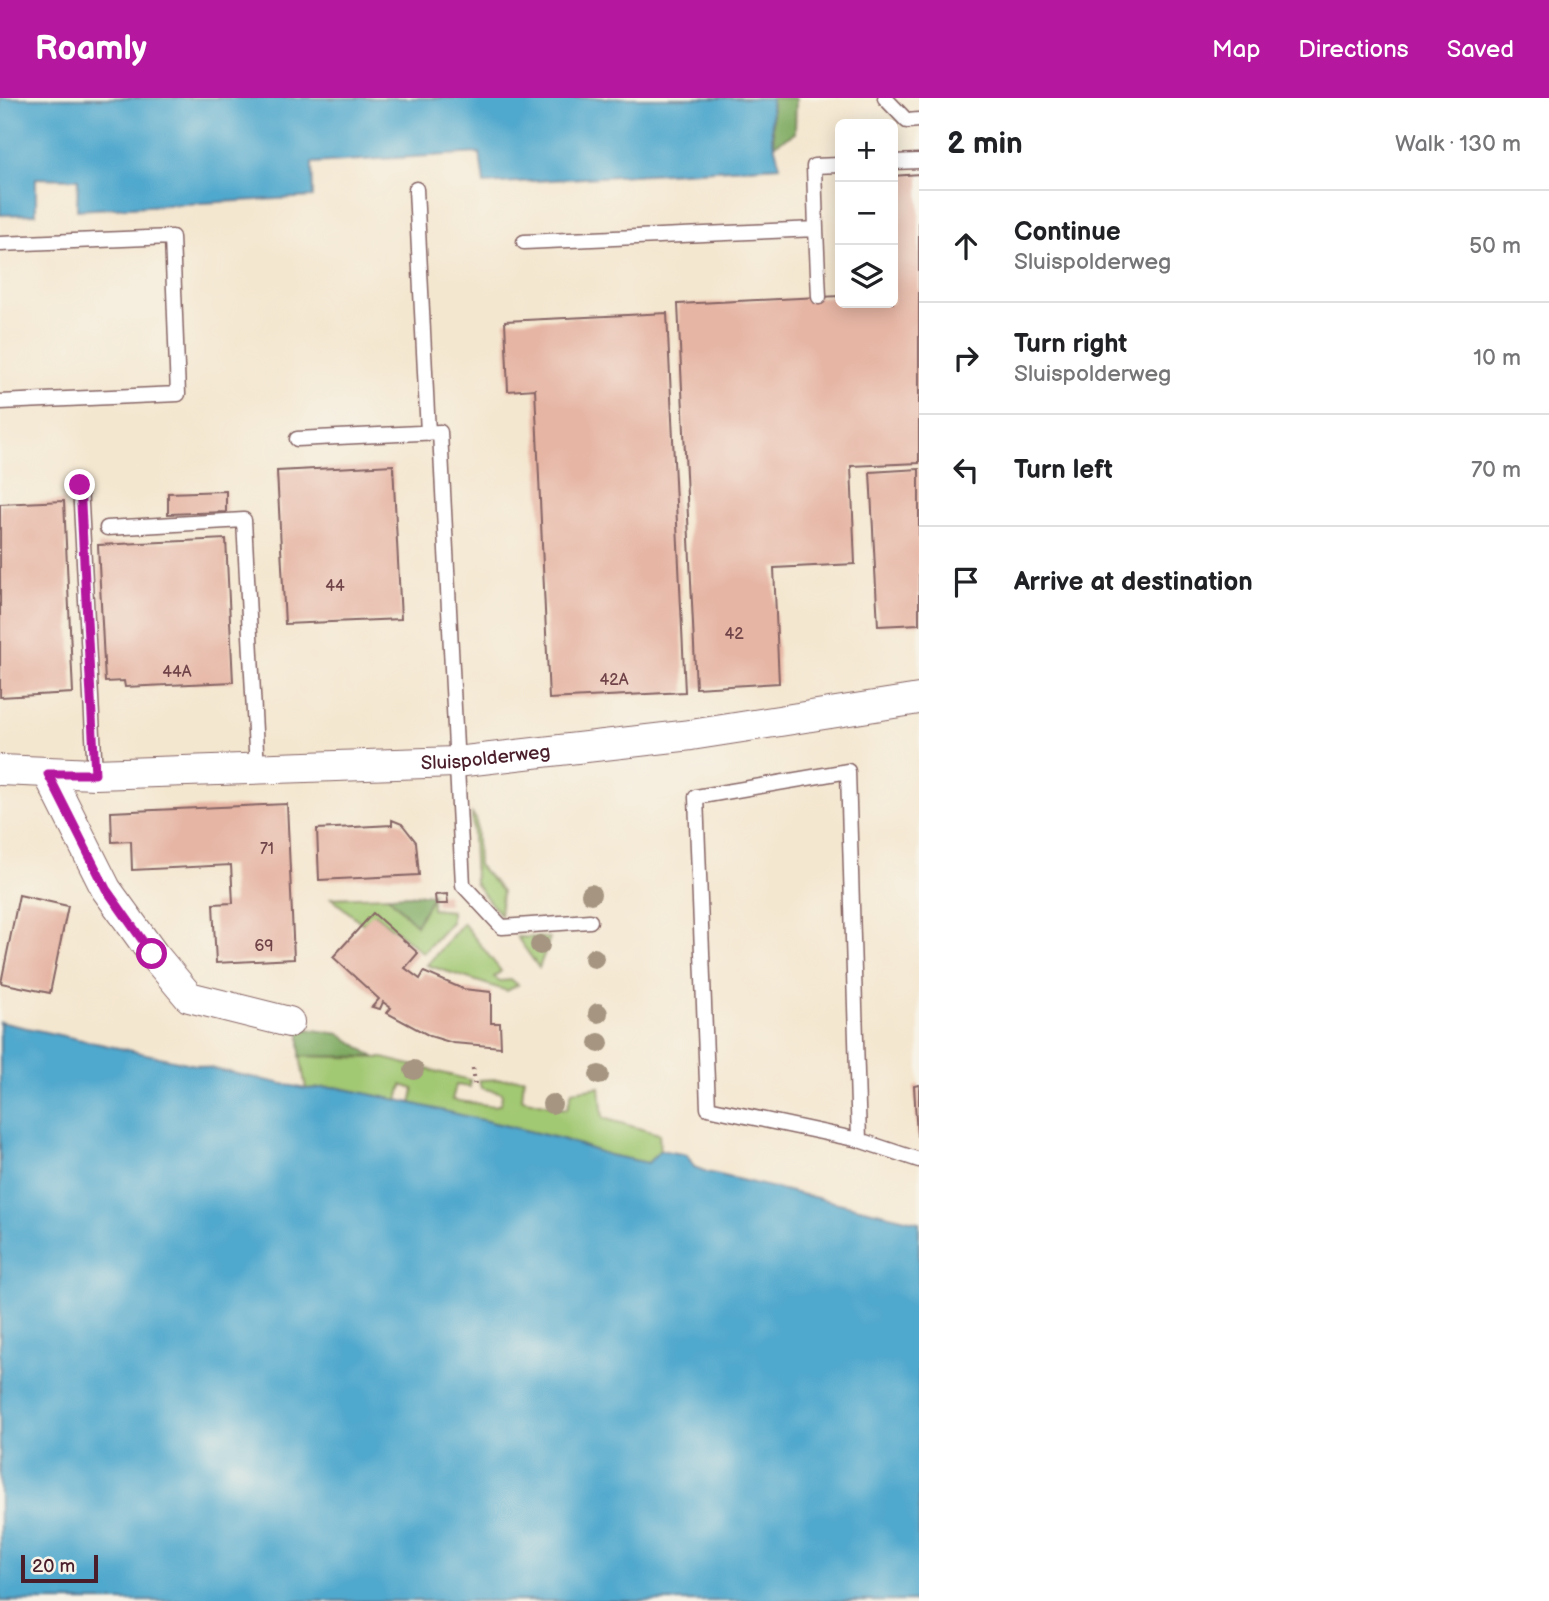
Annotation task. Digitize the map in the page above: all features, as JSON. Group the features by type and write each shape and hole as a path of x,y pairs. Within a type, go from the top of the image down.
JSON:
{"street":[{"name":"Sluispolderweg","path":"0,770 95,774 456,762 691,735 919,699"},
{"path":"48,774 106,889 152,954 189,997 289,1021"}],"lane":[{"path":"885,98 907,121 919,120"},
{"path":"898,162 919,161"},
{"path":"819,297 814,166 835,165"},
{"path":"416,189 428,433"},
{"path":"524,242 816,229"},
{"path":"0,244 172,237 178,394 0,402"},
{"path":"296,439 439,432 463,885 502,927 590,921"},
{"path":"80,485 95,774"},
{"path":"107,528 244,520 257,770"},
{"path":"859,1140 848,771 696,797 708,1108 859,1140 919,1160"}],"path":[{"path":"473,1068 475,1087"}],"green space":[{"path":"771,98 796,98 795,133 774,145"},
{"path":"472,814 476,819 478,865 502,891 500,915 475,883"},
{"path":"432,894 432,909 451,911 451,922 423,953 375,914 363,924 331,898 388,896 416,925"},
{"path":"433,894 416,925 388,896"},
{"path":"463,923 501,971 494,977 500,981 512,980 518,985 507,991 427,965"},
{"path":"517,937 550,938 539,968"},
{"path":"300,1028 340,1034 374,1057 300,1056"},
{"path":"300,1056 383,1058 470,1080 470,1087 456,1085 452,1100 494,1106 501,1104 502,1093 481,1088 479,1080 524,1078 522,1099 567,1109 572,1091 600,1087 603,1118 659,1134 660,1150 648,1163 609,1155 562,1139 411,1104 414,1089 402,1085 398,1100 335,1087 306,1089"}],"water":[{"path":"0,98 771,98 772,137 780,166 484,184 480,153 312,163 313,197 77,210 78,179 36,178 36,214 0,215"},
{"path":"0,1022 306,1089 335,1087 398,1100 562,1139 609,1155 648,1163 660,1150 687,1155 694,1167 707,1172 919,1222 919,1601 0,1601"}],"building":[{"path":"919,174 919,463 851,466 855,564 774,568 779,683 696,688 678,304 835,296 835,308 898,308 898,176"},
{"path":"667,313 685,692 549,699 535,389 508,391 505,321"},
{"path":"393,465 401,619 285,624 277,471"},
{"path":"919,469 919,624 878,626 870,472"},
{"path":"226,491 226,512 168,514 168,493"},
{"path":"64,501 73,693 0,697 0,504"},
{"path":"226,539 233,682 125,687 124,681 105,682 98,545"},
{"path":"287,804 294,959 216,963 213,904 233,903 231,865 132,870 131,841 112,842 111,812"},
{"path":"392,820 402,824 416,842 419,875 319,880 317,829 392,825"},
{"path":"447,894 448,904 436,904 435,895"},
{"path":"19,895 68,906 50,993 1,983"},
{"path":"373,913 418,953 405,968 420,979 424,972 463,989 491,992 491,1023 500,1023 501,1047 453,1043 430,1036 387,1013 391,1008 383,1002 380,1009 372,1007 379,999 333,957"},
{"path":"919,1085 919,1136 917,1136 914,1086"}],"route":[{"path":"80,485 95,774 48,774 86,855 106,889 152,954"}]}
